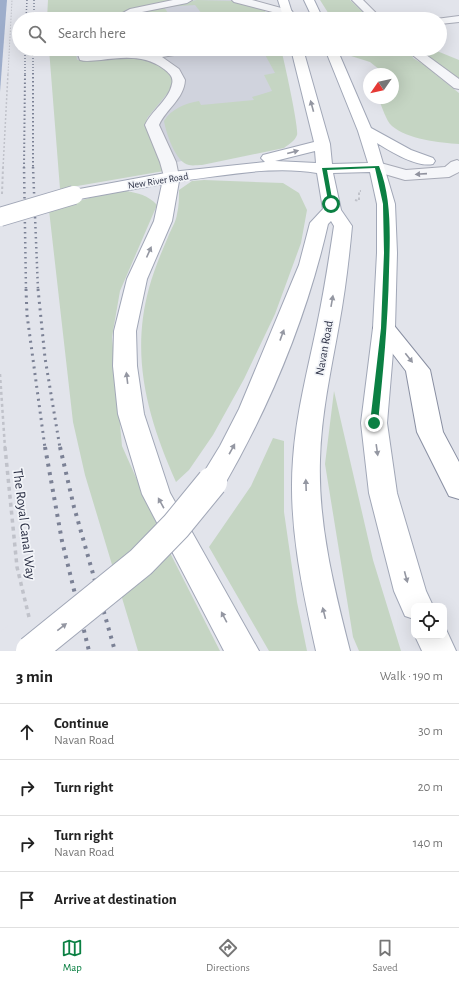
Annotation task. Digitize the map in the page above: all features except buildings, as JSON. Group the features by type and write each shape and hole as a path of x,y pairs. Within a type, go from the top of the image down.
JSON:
{"main road":[{"path":"283,0 288,12"},
{"path":"309,0 315,12"},
{"name":"Navan Road","path":"299,56 322,144 324,168 332,210 343,226 338,265 310,420 306,474 308,531 318,589 333,651"},
{"path":"333,56 364,131 377,167 386,204 387,253 384,328 374,423 383,493 410,592 416,603"},
{"path":"364,131 406,153 428,161"},
{"path":"243,169 267,158 322,144"},
{"path":"324,168 377,167"},
{"name":"New River Road","path":"0,217 74,195 119,186 170,189 243,169 269,178 302,179 324,168"},
{"path":"119,186 149,190 170,189 163,221 137,279 125,331 125,366 131,414 156,494 242,651"},
{"path":"31,651 141,562 176,526 212,482 232,449 278,347 309,265 319,223 332,210"},
{"path":"384,328 418,370 430,432 459,488"},
{"path":"433,639 439,651"}],"street":[{"path":"132,12 188,0"},
{"path":"237,0 258,4 279,12"},
{"path":"357,0 370,12"},
{"path":"447,20 459,19"},
{"path":"83,56 84,58 107,56"},
{"path":"149,56 172,69 178,77 177,89 154,120 152,125 168,162 170,189"},
{"path":"420,56 459,85"},
{"path":"377,167 390,162 428,161 440,161 458,165"},
{"path":"377,167 405,175 449,172 458,165"}],"path":[{"path":"1,198 12,0"},
{"name":"The Royal Canal Way","path":"0,374 7,481 17,567 30,620"}],"shaded area":[{"path":"166,0 257,0 261,12 94,12"},
{"path":"55,56 276,56 286,101 213,153 142,171 56,67"}],"green space":[{"path":"48,0 179,0 137,8 131,12 47,12"},
{"path":"197,0 232,1 264,8 265,12 200,12 195,5 164,7 167,12 140,12"},
{"path":"320,0 350,0 363,12 328,12"},
{"path":"447,55 459,60 459,79 428,56"},
{"path":"50,56 76,56 77,60 123,56 134,57 156,62 166,68 176,83 147,118 146,126 164,171 60,189"},
{"path":"266,56 283,56 296,120 297,135 292,142 284,148 202,165 190,165 184,163 180,159 172,147 164,121 171,113 179,107 199,101 201,105 254,100 252,97 272,91 264,75 275,73"},
{"path":"351,56 412,56 413,58 434,71 435,74 459,93 459,144 443,143 415,137 392,126 381,104 399,104 399,68 378,68 370,62"},
{"path":"204,180 283,183 299,193 307,210 301,243 275,314 244,379 213,435 189,470 176,482 157,435 150,411 142,363 141,339 149,288 160,255 175,223 179,205 179,190 192,181"},
{"path":"126,191 146,197 157,205 120,291 112,337 122,446 166,545 220,651 138,651 85,475 73,422 49,210 96,196"},
{"path":"334,391 373,560 401,651 359,651 353,637 325,464"},
{"path":"273,438 284,441 284,512 297,602 307,651 269,651 209,547 251,486"}],"water":[{"path":"0,0 7,0 0,92"}],"pier":[{"path":"9,625 16,651 0,651 0,632"}],"railway":[{"path":"26,12 27,0"},
{"path":"34,0 34,12"},
{"path":"25,56 25,73"},
{"path":"33,56 33,167"},
{"path":"24,167 25,73"},
{"path":"24,167 26,290"},
{"path":"33,167 38,290"},
{"path":"26,289 27,315 45,448"},
{"path":"38,289 45,358 60,448"},
{"path":"45,447 62,541 89,651"},
{"path":"60,447 74,507 115,651"}],"route":[{"path":"331,204 324,168 377,167 386,204 387,253 384,328 374,423"}]}
